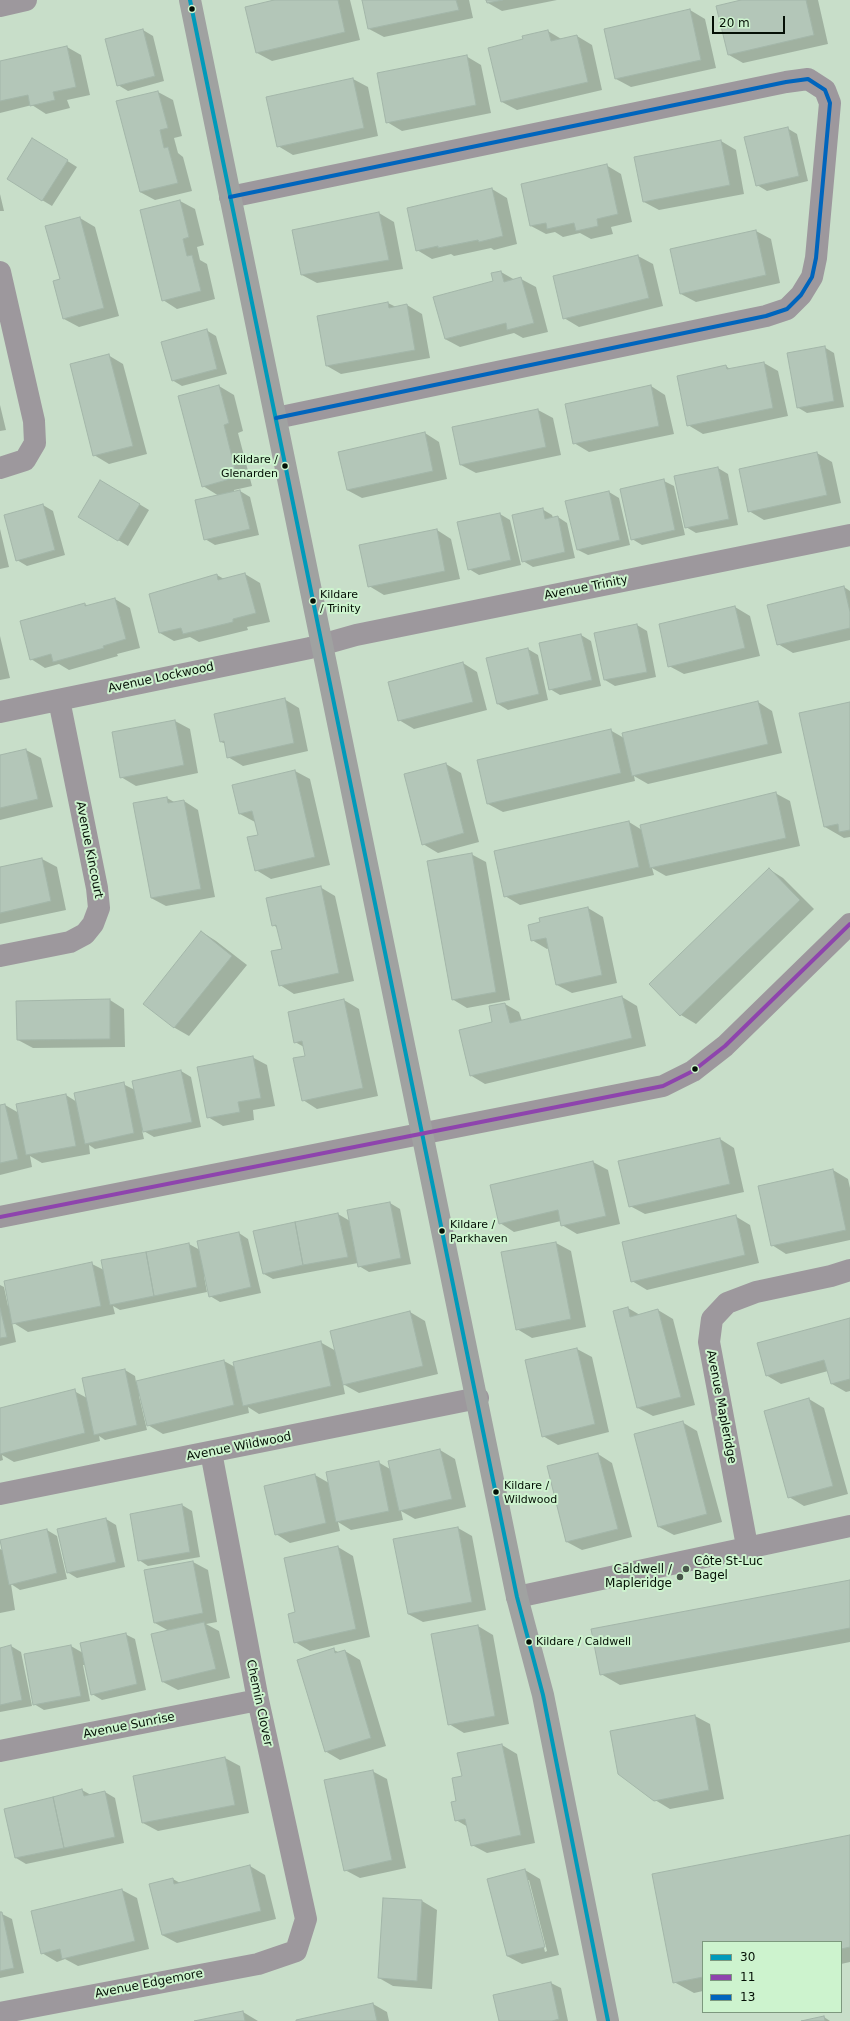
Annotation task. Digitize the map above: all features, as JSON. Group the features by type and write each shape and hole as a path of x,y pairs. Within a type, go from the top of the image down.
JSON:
{"street":[{"path":"0,6 26,0"},
{"path":"190,0 424,1133 517,1597 543,1695 608,2021"},
{"path":"230,197 808,79 824,90 830,103 816,258 812,277 801,295 787,309 766,316 276,418"},
{"path":"0,272 34,422 35,442 25,460 0,468"},
{"name":"Avenue Trinity","path":"323,644 356,635 850,535"},
{"name":"Avenue Lockwood","path":"0,712 323,644"},
{"name":"Avenue Kincourt","path":"0,956 70,942 84,934 89,929 93,924 99,908 59,700"},
{"path":"0,1217 645,1090 673,1082 698,1068 738,1034 850,924"},
{"name":"Avenue Mapleridge","path":"747,1546 708,1342 712,1319 727,1303 756,1292 850,1270"},
{"name":"Avenue Wildwood","path":"0,1494 478,1398"},
{"name":"Chemin Clover","path":"211,1452 258,1700 306,1919 296,1951"},
{"path":"517,1597 747,1546 850,1526"},
{"name":"Avenue Sunrise","path":"0,1751 258,1700"},
{"name":"Avenue Edgemore","path":"0,2013 258,1964 296,1951"}],"building":[{"path":"274,0 338,0 345,32 256,53 245,7"},
{"path":"362,0 456,0 459,10 368,29"},
{"path":"486,0 503,0 487,3"},
{"path":"741,0 806,0 814,35 728,55 716,6"},
{"path":"690,9 701,60 615,79 604,29"},
{"path":"143,29 155,76 117,86 105,39"},
{"path":"548,30 551,41 577,35 588,82 501,102 488,48 523,39 522,36"},
{"path":"67,46 76,87 53,92 55,100 30,106 28,95 0,101 0,61"},
{"path":"467,55 476,105 386,123 377,73"},
{"path":"353,78 364,128 277,147 266,97"},
{"path":"158,91 168,128 160,130 164,148 168,147 178,183 140,192 116,101"},
{"path":"788,127 799,176 756,186 744,137"},
{"path":"32,138 68,160 42,201 7,179"},
{"path":"721,140 730,185 643,202 634,157"},
{"path":"607,164 618,214 597,219 598,226 576,231 574,223 547,229 546,223 530,226 521,184"},
{"path":"492,188 503,236 479,242 478,240 416,251 407,208"},
{"path":"180,200 189,237 183,239 187,256 192,255 201,291 162,301 140,210"},
{"path":"379,212 389,260 301,275 292,230"},
{"path":"80,217 104,308 63,319 53,281 60,279 45,226"},
{"path":"756,230 766,275 680,294 670,249"},
{"path":"638,255 649,298 563,319 553,276"},
{"path":"501,271 504,282 521,277 534,323 507,330 506,323 445,339 433,297 493,281 491,273"},
{"path":"388,302 389,308 407,304 415,350 326,366 317,316"},
{"path":"207,329 217,369 172,381 161,342"},
{"path":"825,346 834,401 797,408 787,353"},
{"path":"109,354 133,446 93,456 70,364"},
{"path":"764,362 773,408 687,426 677,376 726,365 727,369"},
{"path":"219,385 229,423 224,425 237,477 202,487 178,396"},
{"path":"651,385 659,426 573,444 565,404"},
{"path":"538,409 546,447 460,465 452,427"},
{"path":"425,432 433,471 347,490 338,452"},
{"path":"817,452 827,495 748,512 739,469"},
{"path":"718,467 729,519 685,528 674,476"},
{"path":"664,479 675,530 631,540 620,489"},
{"path":"100,480 140,504 118,541 78,517"},
{"path":"240,490 250,529 204,540 195,500"},
{"path":"609,491 620,540 577,550 565,501"},
{"path":"43,504 55,550 16,561 4,515"},
{"path":"543,508 545,519 558,516 565,552 522,562 512,515"},
{"path":"500,513 511,560 468,570 457,522"},
{"path":"437,529 445,571 368,587 359,545"},
{"path":"245,573 256,613 233,619 233,622 183,634 181,628 159,633 149,594 217,574 218,580"},
{"path":"844,586 850,612 850,628 777,645 767,605"},
{"path":"115,598 126,639 103,646 104,648 53,662 51,654 30,660 20,621 85,603 85,606"},
{"path":"735,606 745,648 668,667 659,624"},
{"path":"637,624 647,672 604,680 594,633"},
{"path":"581,634 592,680 549,690 539,643"},
{"path":"528,648 539,694 497,704 486,658"},
{"path":"463,662 473,702 398,721 388,682"},
{"path":"285,698 294,743 227,758 224,741 220,742 214,714"},
{"path":"758,701 768,744 632,776 622,733"},
{"path":"850,702 850,830 839,832 838,824 824,827 799,713"},
{"path":"175,720 184,765 120,778 112,732"},
{"path":"611,729 621,773 487,804 477,760"},
{"path":"26,749 38,799 0,808 0,755"},
{"path":"446,763 464,833 422,845 404,774"},
{"path":"295,770 315,857 255,871 247,837 258,835 252,811 239,814 232,785"},
{"path":"776,792 786,838 650,868 640,825"},
{"path":"167,797 168,803 184,800 201,889 151,898 133,803"},
{"path":"629,821 639,867 504,897 494,851"},
{"path":"472,853 496,992 452,1000 427,861"},
{"path":"42,858 51,901 0,913 0,867"},
{"path":"769,868 800,900 680,1016 649,984"},
{"path":"321,886 339,973 279,986 271,951 282,949 276,925 272,926 266,898"},
{"path":"588,907 602,975 556,985 546,938 531,941 528,925 540,922 539,918"},
{"path":"201,931 232,956 174,1028 143,1004"},
{"path":"622,996 632,1038 470,1076 459,1030 492,1022 489,1006 505,1003 510,1023"},
{"path":"110,999 110,1039 17,1040 16,1001"},
{"path":"344,999 363,1088 302,1101 293,1058 305,1056 302,1041 294,1043 288,1012"},
{"path":"253,1056 261,1098 238,1102 240,1112 207,1118 197,1067"},
{"path":"181,1070 192,1122 143,1132 132,1081"},
{"path":"124,1082 134,1133 85,1144 74,1093"},
{"path":"66,1094 76,1146 26,1155 16,1104"},
{"path":"5,1104 18,1159 0,1163 0,1105"},
{"path":"720,1138 730,1184 629,1207 618,1161"},
{"path":"593,1161 606,1216 561,1226 558,1210 499,1224 490,1185"},
{"path":"833,1169 846,1230 771,1246 758,1186"},
{"path":"390,1202 401,1258 358,1267 347,1210"},
{"path":"338,1213 348,1257 303,1265 295,1222"},
{"path":"736,1215 745,1255 631,1282 622,1242"},
{"path":"295,1222 303,1265 263,1274 253,1231"},
{"path":"239,1232 251,1287 209,1297 197,1241"},
{"path":"556,1242 571,1319 516,1330 501,1252"},
{"path":"189,1243 197,1287 154,1296 146,1252"},
{"path":"146,1252 154,1296 110,1305 101,1260"},
{"path":"92,1262 101,1306 12,1324 4,1281"},
{"path":"628,1307 630,1317 658,1309 681,1397 637,1408 613,1311"},
{"path":"0,1308 7,1337 0,1338"},
{"path":"410,1311 423,1366 343,1385 330,1331"},
{"path":"850,1318 850,1379 831,1384 824,1360 766,1376 757,1343"},
{"path":"321,1341 331,1386 243,1406 233,1362"},
{"path":"577,1348 595,1424 542,1437 525,1360"},
{"path":"224,1360 234,1405 147,1426 136,1381"},
{"path":"125,1369 137,1425 94,1435 82,1378"},
{"path":"75,1389 85,1433 0,1454 0,1408"},
{"path":"809,1398 833,1486 788,1498 764,1411"},
{"path":"683,1421 707,1514 658,1527 634,1434"},
{"path":"440,1449 452,1499 399,1511 388,1461"},
{"path":"598,1453 618,1529 566,1542 547,1466"},
{"path":"379,1461 389,1511 336,1522 326,1472"},
{"path":"315,1474 326,1523 275,1535 264,1486"},
{"path":"182,1504 190,1552 138,1561 130,1514"},
{"path":"106,1518 116,1562 67,1573 57,1529"},
{"path":"458,1527 472,1602 408,1614 393,1539"},
{"path":"47,1529 57,1573 9,1585 0,1540"},
{"path":"338,1546 356,1629 294,1643 288,1614 295,1612 284,1558"},
{"path":"193,1561 203,1613 154,1623 144,1570"},
{"path":"850,1580 850,1628 600,1675 591,1629"},
{"path":"204,1622 216,1669 162,1682 151,1634"},
{"path":"478,1625 495,1716 448,1725 431,1634"},
{"path":"126,1633 137,1684 91,1695 80,1643"},
{"path":"11,1645 22,1700 0,1705 0,1648"},
{"path":"71,1645 81,1696 33,1705 24,1654"},
{"path":"334,1648 335,1653 345,1650 371,1738 325,1752 297,1660"},
{"path":"695,1715 709,1790 654,1801 618,1774 610,1731"},
{"path":"502,1744 521,1835 471,1846 465,1819 455,1821 451,1802 456,1801 452,1778 462,1776 457,1753"},
{"path":"225,1757 235,1805 142,1823 133,1776"},
{"path":"373,1770 392,1860 344,1871 324,1780"},
{"path":"82,1789 84,1796 105,1791 115,1837 64,1848 53,1797"},
{"path":"53,1797 64,1848 15,1858 4,1809"},
{"path":"850,1835 850,1947 842,1949 842,1941 702,1941 702,1977 673,1983 652,1874"},
{"path":"250,1865 261,1911 162,1935 149,1884 173,1878 174,1884"},
{"path":"525,1869 545,1947 507,1956 487,1879"},
{"path":"122,1889 135,1941 62,1959 60,1949 41,1954 31,1911"},
{"path":"383,1898 422,1900 417,1981 378,1978"},
{"path":"0,1912 2,1912 14,1968 0,1971"},
{"path":"551,1982 559,2019 552,2021 499,2021 493,1995"},
{"path":"373,2003 377,2021 296,2021 296,2020"},
{"path":"243,2011 245,2021 194,2021"},
{"path":"824,2016 825,2021 801,2021"}],"transit line":[{"name":"30","path":"190,0 517,1597 543,1695 608,2021"},
{"name":"13","path":"230,197 786,82 808,79 825,90 830,103 816,258 812,277 801,295 787,309 766,316 276,418"},
{"name":"11","path":"0,1217 663,1086 693,1071 725,1046 850,924"}],"place":[{"name":"Kildare / Glenarden","path":"285,466"},
{"name":"Kildare / Trinity","path":"313,601"},
{"name":"Kildare / Parkhaven","path":"442,1231"},
{"name":"Kildare / Wildwood","path":"496,1492"},
{"name":"Côte St-Luc Bagel","path":"686,1569"},
{"name":"Caldwell / Mapleridge","path":"680,1577"},
{"name":"Kildare / Caldwell","path":"529,1642"}]}
